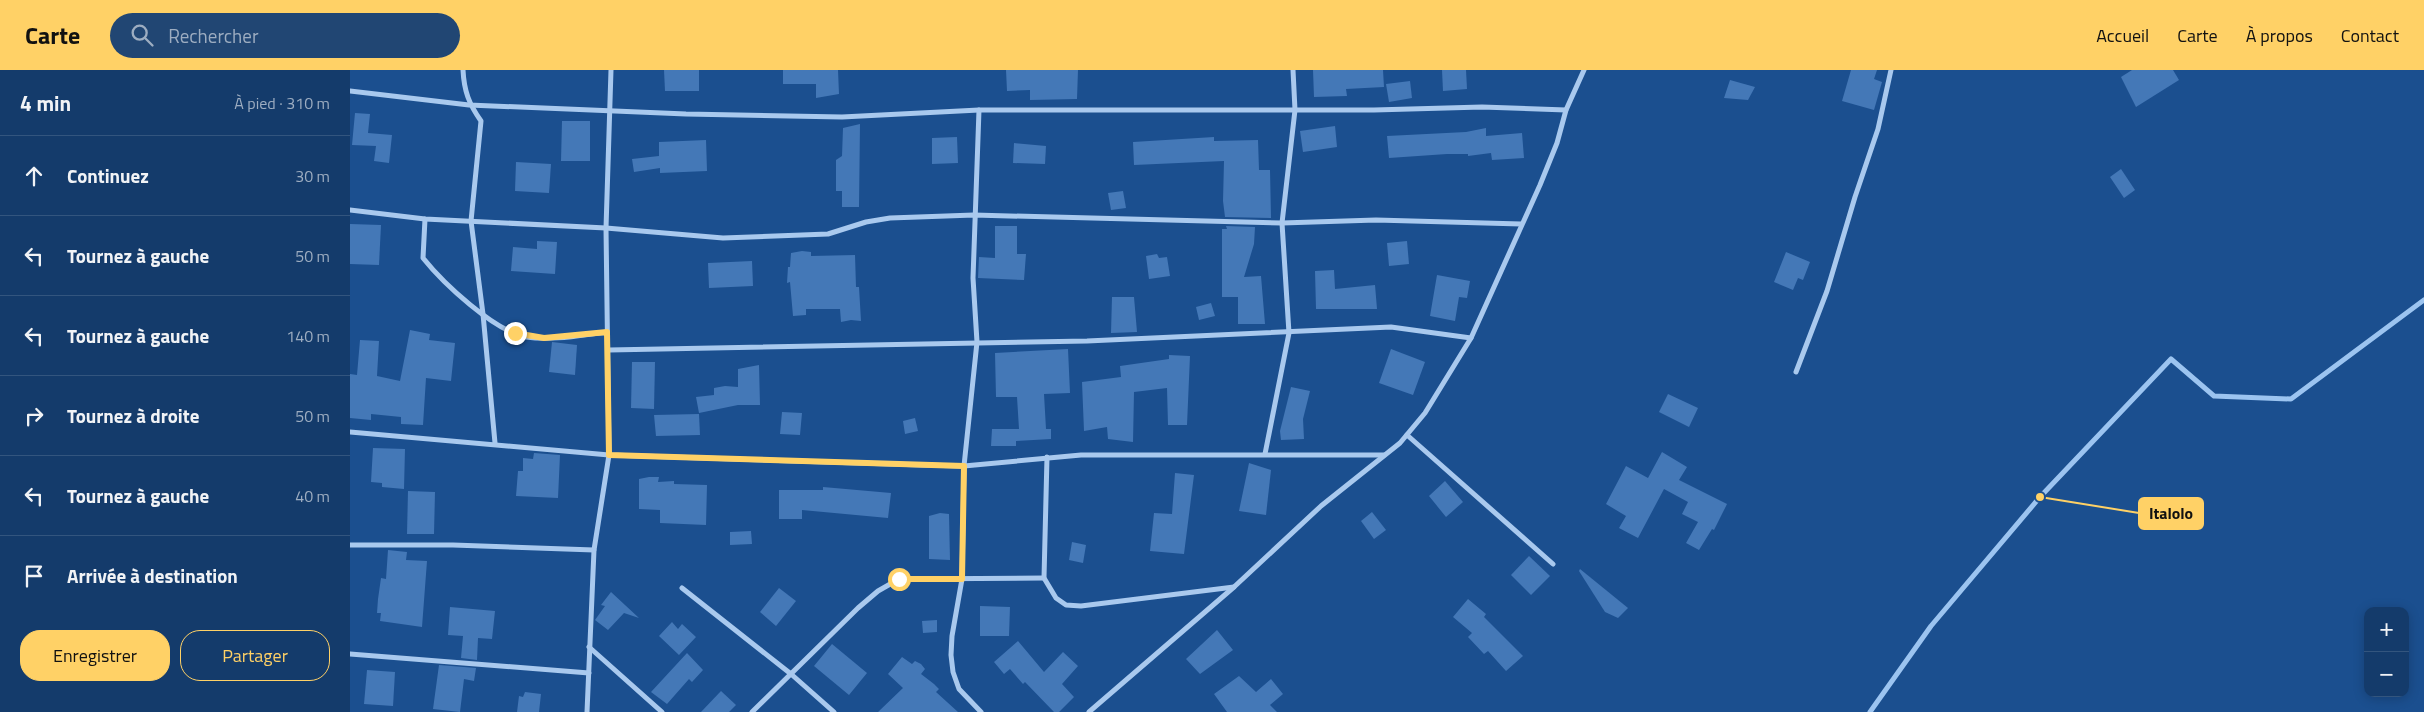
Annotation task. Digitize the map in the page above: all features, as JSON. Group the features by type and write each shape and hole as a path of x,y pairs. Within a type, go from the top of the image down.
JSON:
{"street":[{"path":"463,70 463,86 469,105 481,121 471,221 483,314 495,444"},
{"path":"587,712 594,550 609,455 606,228 611,70"},
{"path":"1265,454 1290,333 1282,223 1295,110 1293,70"},
{"path":"1089,712 1234,587 1321,506 1407,435 1430,406 1471,338 1547,169 1566,110 1584,70"},
{"path":"1796,372 1827,291 1855,197 1878,129 1892,70"},
{"path":"350,90 469,105 686,114 842,117 979,110 1295,110 1482,107 1566,110"},
{"path":"979,110 973,278 977,342 964,466 962,579 952,636 953,672 959,689 981,712"},
{"path":"350,210 425,219 606,228 723,238 828,234 866,222 890,218 974,216 1282,223 1376,220 1521,224"},
{"path":"425,219 424,258 445,282 483,314 515,333 526,337 558,338 607,332"},
{"path":"609,350 1088,341 1391,327 1471,338"},
{"path":"350,432 609,455 964,466 1081,455 1384,455"},
{"path":"1407,435 1553,564"},
{"path":"1047,457 1044,578 1056,598 1066,605 1073,606 1234,587"},
{"path":"350,545 453,545 594,550"},
{"path":"752,712 858,608 878,592 899,579 1044,578"},
{"path":"682,588 791,674 834,712"},
{"path":"589,647 662,712"},
{"path":"350,654 588,673"}],"building":[{"path":"664,70 699,70 699,91 665,91"},
{"path":"783,70 838,70 839,94 816,98 816,84 783,84"},
{"path":"1006,70 1078,70 1077,99 1030,100 1030,90 1007,91"},
{"path":"1313,70 1383,70 1384,87 1346,89 1347,96 1314,97"},
{"path":"1442,70 1466,70 1467,89 1443,91"},
{"path":"1851,70 1877,70 1874,79 1882,82 1874,110 1842,101"},
{"path":"2132,70 2173,70 2179,80 2136,107 2121,77"},
{"path":"1730,80 1755,87 1748,100 1724,98"},
{"path":"1410,81 1412,98 1389,102 1386,84"},
{"path":"355,113 370,114 368,133 392,135 389,163 374,161 376,146 352,145"},
{"path":"562,121 590,121 590,161 561,161"},
{"path":"860,124 859,207 842,207 842,191 836,191 836,160 842,156 843,128"},
{"path":"1335,126 1337,147 1303,152 1300,131"},
{"path":"1486,128 1486,136 1522,133 1524,158 1492,160 1491,153 1468,156 1468,154 1447,154 1389,158 1387,136 1466,132"},
{"path":"957,137 958,163 932,164 932,138"},
{"path":"1214,137 1214,141 1258,140 1259,170 1270,170 1271,218 1225,217 1223,201 1224,161 1134,165 1133,142"},
{"path":"706,140 707,171 660,173 660,168 634,172 632,159 659,156 659,142"},
{"path":"1014,143 1046,146 1045,164 1013,163"},
{"path":"516,162 551,164 549,193 515,191"},
{"path":"2121,169 2135,190 2124,198 2110,177"},
{"path":"1123,191 1126,208 1111,210 1108,193"},
{"path":"350,224 381,225 379,265 350,264"},
{"path":"995,226 1017,226 1017,254 1026,254 1024,280 978,278 979,257 995,258"},
{"path":"1226,226 1255,227 1254,244 1244,277 1261,276 1265,324 1238,324 1238,297 1222,297 1222,229 1227,229"},
{"path":"537,241 557,242 555,274 511,271 513,247 537,249"},
{"path":"1407,241 1409,264 1389,266 1387,243"},
{"path":"811,252 811,256 855,255 856,287 859,287 861,321 841,322 840,309 806,309 806,315 793,316 790,282 787,283 788,267 790,267 791,253"},
{"path":"1786,252 1810,262 1803,280 1798,278 1793,290 1774,282"},
{"path":"1157,254 1159,258 1167,257 1170,276 1149,279 1146,256"},
{"path":"752,261 753,286 709,288 708,263"},
{"path":"1334,270 1335,289 1375,285 1377,309 1316,309 1315,271"},
{"path":"1437,275 1470,281 1467,298 1459,297 1455,321 1430,316"},
{"path":"1112,297 1134,297 1137,332 1111,333"},
{"path":"1211,303 1215,316 1199,320 1196,307"},
{"path":"410,330 430,334 429,340 455,343 451,381 426,378 423,425 401,424 401,417 371,414 371,420 350,418 350,374 357,375 360,340 379,341 377,376 400,381"},
{"path":"552,342 577,345 575,375 549,372"},
{"path":"1068,349 1070,393 1044,394 1046,429 1051,429 1051,439 1016,441 1016,446 991,446 992,429 1019,429 1017,397 996,397 995,353"},
{"path":"1391,349 1425,362 1413,395 1379,383"},
{"path":"1169,355 1190,356 1187,425 1168,425 1167,388 1134,392 1133,442 1108,439 1107,427 1084,431 1082,382 1121,377 1120,366 1169,359"},
{"path":"632,362 655,362 654,409 631,408"},
{"path":"759,365 760,405 738,405 699,413 696,397 714,395 714,388 725,386 738,387 738,369"},
{"path":"1291,387 1310,391 1303,419 1304,439 1281,440 1280,431"},
{"path":"1668,394 1698,408 1689,427 1659,412"},
{"path":"782,412 802,413 800,435 780,434"},
{"path":"699,414 700,435 656,436 654,415"},
{"path":"915,418 918,431 905,434 903,421"},
{"path":"373,448 405,449 404,489 382,487 382,483 371,482"},
{"path":"1662,452 1687,467 1679,480 1727,504 1714,530 1712,529 1699,550 1686,543 1698,522 1682,514 1688,502 1664,489 1638,538 1619,528 1626,516 1606,504 1626,466 1648,478"},
{"path":"534,453 560,455 558,498 516,496 518,471 523,471 523,458 533,459"},
{"path":"1249,463 1271,470 1266,515 1239,511"},
{"path":"1175,473 1194,475 1184,554 1150,551 1154,513 1172,514"},
{"path":"659,477 658,482 674,481 674,484 707,485 706,525 660,523 660,510 639,509 639,479"},
{"path":"1445,481 1463,502 1446,517 1429,496"},
{"path":"823,487 891,493 888,518 802,510 802,519 779,519 779,490 823,490"},
{"path":"408,491 435,492 434,534 407,534"},
{"path":"1372,512 1386,530 1374,539 1361,521"},
{"path":"940,513 949,514 950,560 929,559 929,516"},
{"path":"751,531 752,544 730,545 730,532"},
{"path":"1072,542 1086,545 1083,563 1069,560"},
{"path":"388,550 407,552 406,560 427,561 422,627 380,621 381,613 377,613 378,599 381,578 386,579"},
{"path":"1529,556 1550,576 1531,595 1511,575"},
{"path":"1580,569 1628,608 1618,618 1605,612 1579,571"},
{"path":"779,588 796,601 776,626 760,612"},
{"path":"611,592 639,618 624,613 608,630 595,620 605,606 601,605"},
{"path":"1468,599 1486,614 1484,617 1523,656 1506,671 1488,651 1484,654 1468,637 1472,633 1453,617"},
{"path":"980,606 1010,607 1009,636 980,636"},
{"path":"450,607 495,611 492,639 478,638 477,660 461,658 463,636 448,635"},
{"path":"937,620 937,632 923,633 922,621"},
{"path":"672,622 678,629 682,624 696,637 679,655 659,636"},
{"path":"1217,630 1233,650 1200,674 1186,659"},
{"path":"1018,641 1044,672 1063,652 1078,666 1062,684 1074,697 1059,712 1054,712 1025,682 1023,684 1010,669 1004,674 994,662"},
{"path":"832,644 867,673 849,695 814,666"},
{"path":"687,653 703,670 692,682 689,679 667,704 651,692"},
{"path":"902,657 912,664 915,661 921,664 925,669 921,674 939,689 936,692 958,712 878,712 903,688 888,674"},
{"path":"439,665 476,668 474,681 464,679 460,712 433,709"},
{"path":"367,670 395,672 393,706 364,704"},
{"path":"1239,676 1256,692 1271,679 1283,694 1270,705 1277,712 1227,712 1214,694"},
{"path":"721,691 736,705 729,712 701,712"},
{"path":"525,692 541,694 539,712 517,712 519,696 523,697"}],"waterway":[{"path":"1870,712 1931,626 2040,497 2171,359 2214,396 2291,399 2424,300"}],"place":[{"name":"Italolo","path":"2040,497"}],"route":[{"path":"515,333 526,337 558,338 607,332 609,350 609,455 964,466 962,579 899,579"}]}
